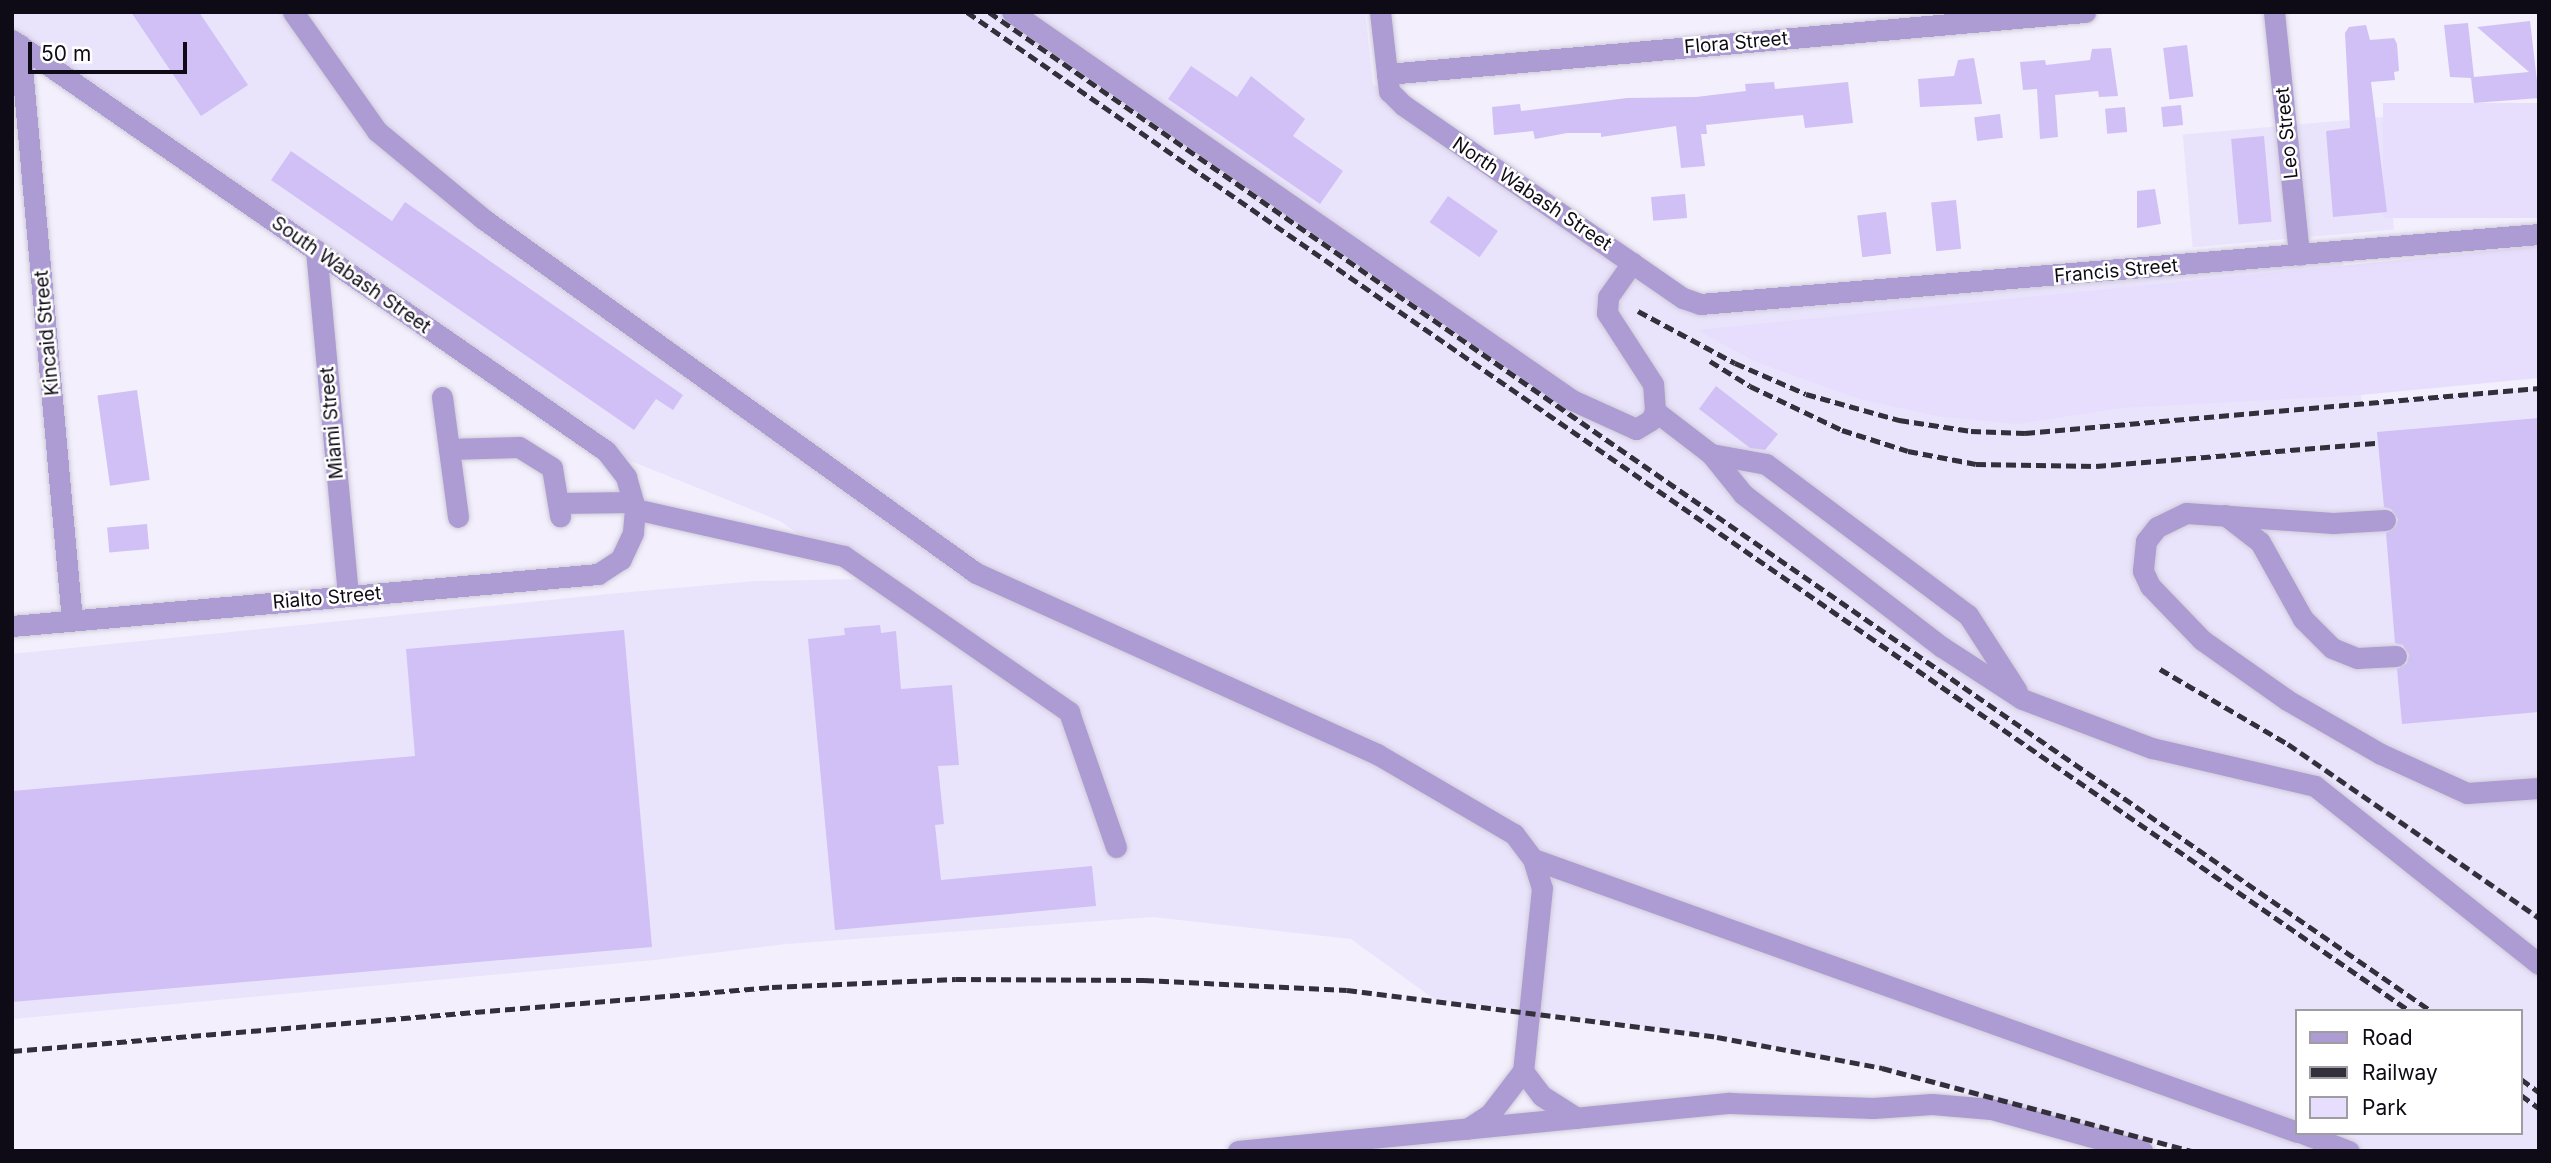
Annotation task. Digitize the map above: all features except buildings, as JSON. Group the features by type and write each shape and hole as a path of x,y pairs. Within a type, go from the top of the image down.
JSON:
{"street":[{"path":"293,12 377,131 471,209 976,573 1377,754 1514,834 1533,859 1542,888 1523,1071 1490,1114 1466,1129"},
{"path":"1012,12 1572,400 1636,429 1651,420 1656,411 1653,384 1607,313 1608,297 1632,263"},
{"name":"North Wabash Street","path":"1380,12 1389,91 1403,106 1693,302"},
{"name":"Flora Street","path":"1387,74 2085,12"},
{"name":"Leo Street","path":"2274,12 2299,255"},
{"name":"South Wabash Street","path":"16,42 606,452 626,477 634,505"},
{"name":"Kincaid Street","path":"16,42 72,621"},
{"name":"Francis Street","path":"1693,302 1723,305 2539,234"},
{"name":"Miami Street","path":"316,250 348,596"},
{"path":"442,397 458,517"},
{"path":"1656,411 1711,454 1743,494 1942,647 2022,699 2152,748 2315,786 2539,964"},
{"path":"449,449 519,447 552,468 559,510 634,505 844,556 1069,712 1116,847"},
{"path":"1711,454 1766,464 1968,615 2022,699"},
{"name":"Rialto Street","path":"12,626 598,574 621,559 629,544 634,505"},
{"path":"2385,520 2333,523 2186,513 2157,527 2146,541 2143,571 2176,616 2287,700 2432,780 2467,793 2539,789"},
{"path":"2223,514 2260,542 2303,619 2332,648 2357,658 2396,656"},
{"path":"1533,859 2296,1131"},
{"path":"1523,1071 1542,1096 1577,1118"},
{"path":"1238,1151 1730,1103 1873,1108 1932,1104 1991,1109 2142,1151"},
{"path":"2308,1135 2349,1151"}],"shaded area":[{"path":"12,12 1365,12 1373,84 1693,302 2341,250 2362,403 2539,388 2539,1151 2192,1151 1882,1068 1717,1036 1434,999 1351,939 1153,917 786,944 654,960 12,1019 12,654 619,593 756,581 862,579 780,521 606,451 12,40"},
{"path":"2384,117 2394,230 2193,247 2183,135"}],"green space":[{"path":"2383,103 2539,103 2539,218 2383,218"},
{"path":"2539,246 2539,378 2361,395 2121,408 2017,424 1937,416 1859,399 1754,361 1697,330"}],"railway":[{"path":"967,12 2407,1009"},
{"path":"989,12 2428,1009"},
{"path":"1638,311 1735,363 1806,394 1899,420 1971,431 2025,433 2539,388"},
{"path":"1710,361 1750,386 1842,430 1908,451 1976,464 2096,466 2378,443"},
{"path":"2160,669 2288,744 2539,918"},
{"path":"12,1051 772,987 956,979 1144,980 1347,990 1717,1037 1882,1068 2192,1151"},
{"path":"2523,1080 2539,1092"},
{"path":"2523,1096 2539,1108"}]}
